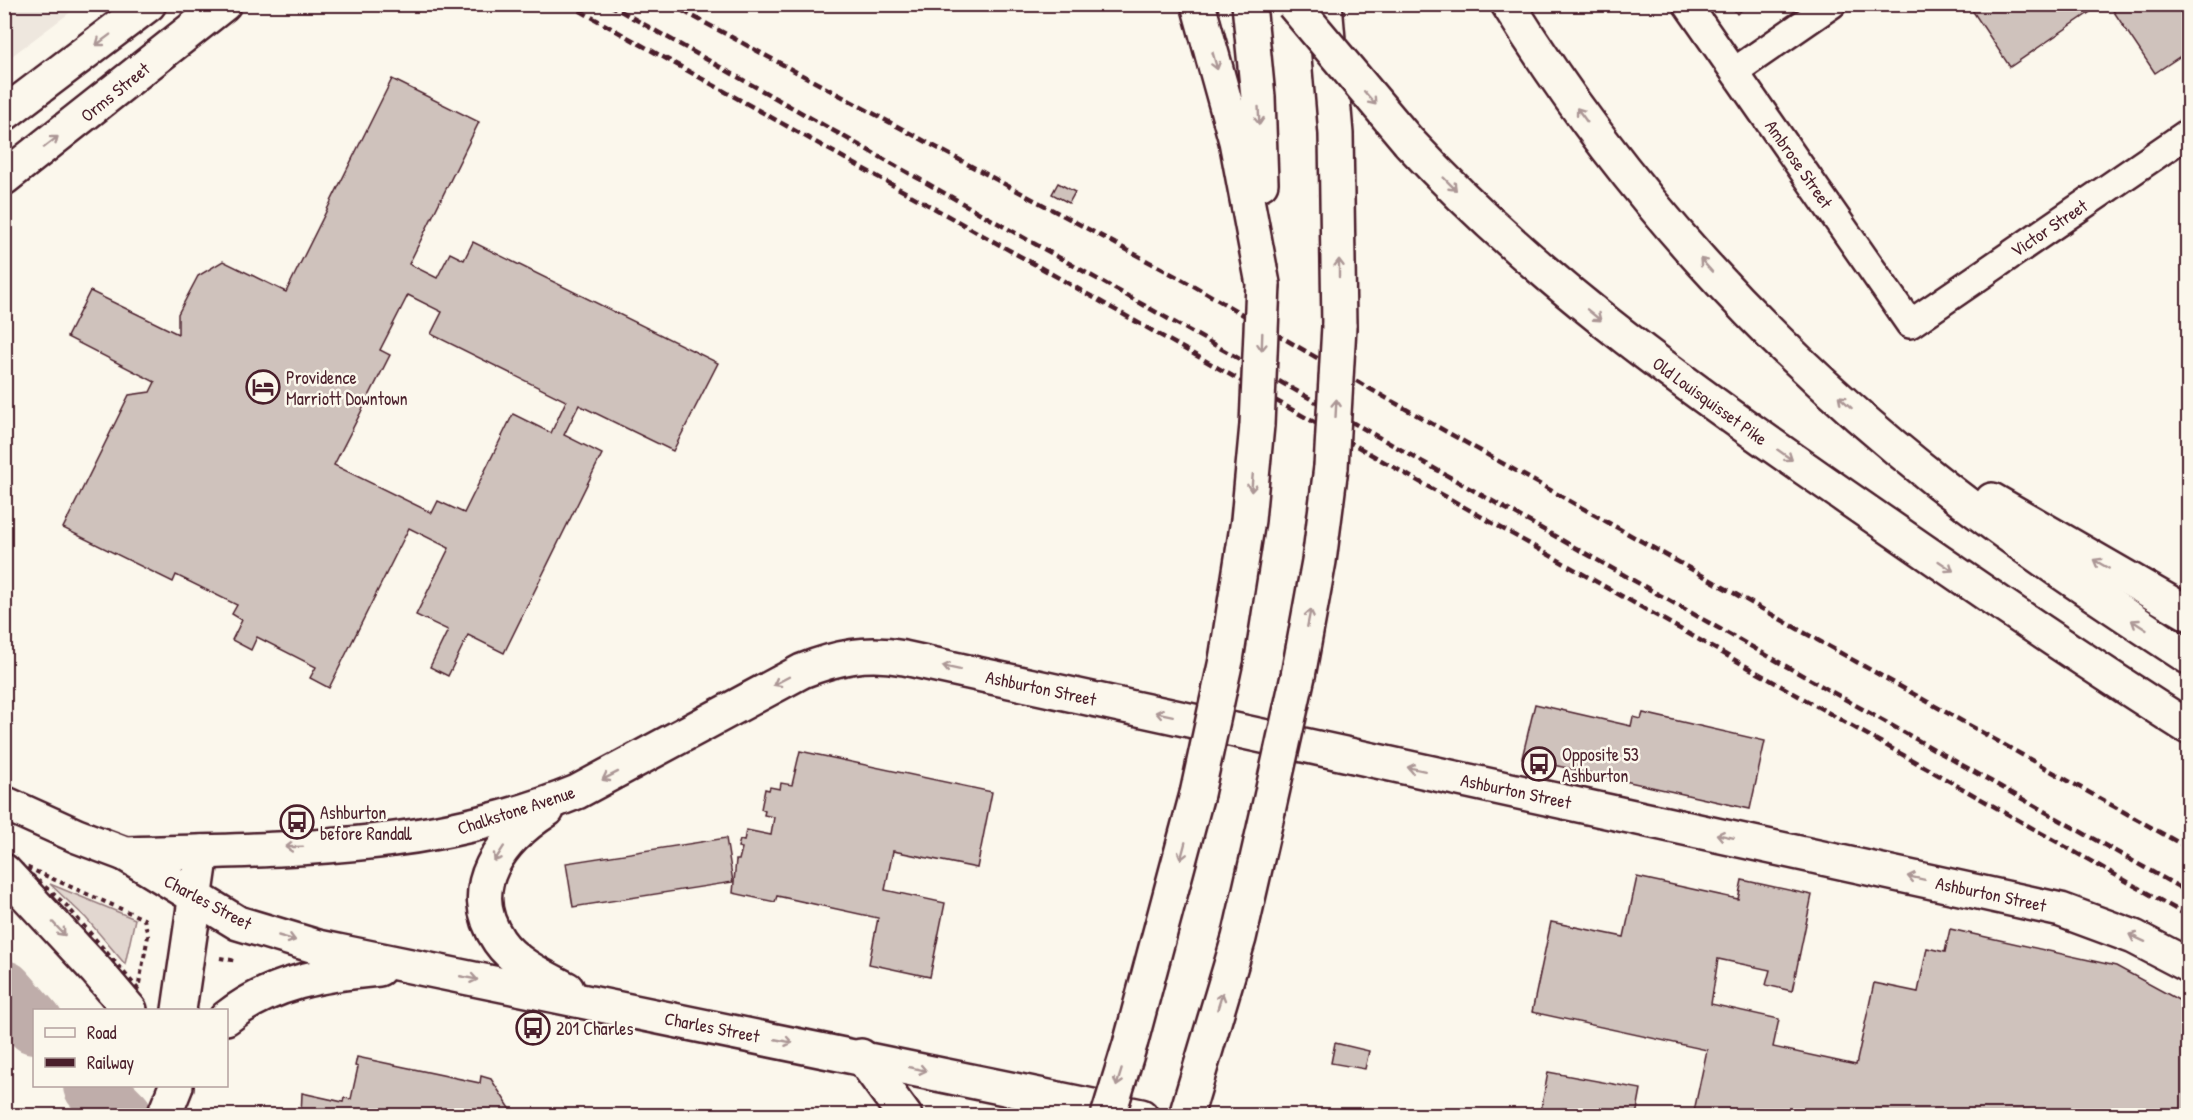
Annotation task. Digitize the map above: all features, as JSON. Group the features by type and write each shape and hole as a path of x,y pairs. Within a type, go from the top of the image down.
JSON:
{"main road":[{"path":"4,114 150,4"},
{"name":"Orms Street","path":"4,178 224,4"},
{"path":"1198,4 1236,141 1263,284"},
{"path":"1108,1116 1131,1041 1197,794 1227,660 1248,520 1257,425 1263,284 1258,97 1249,4"},
{"name":"Old Louisquisset Pike","path":"1293,4 1409,142 1526,257 1645,354 1942,564 2188,727"},
{"path":"1186,1116 1239,938 1268,812 1298,676 1319,561 1331,467 1339,326 1336,134 1325,4"},
{"path":"1508,4 1560,86 1653,206 1756,319 1936,480 2034,554 2188,657"},
{"path":"1889,440 2188,613"},
{"name":"Ashburton Street","path":"835,659 864,654 904,657 2061,910 2124,933 2188,965"},
{"name":"Chalkstone Avenue","path":"202,852 365,844 423,837 500,818 577,792 616,773 783,680 835,659"},
{"path":"577,792 527,824 503,847 495,858 486,882 485,907 492,927 507,950 536,972 595,1003"},
{"name":"Charles Street","path":"4,803 77,836 125,854 195,899 238,923 318,947 861,1056 1141,1116"},
{"path":"179,1009 202,852"},
{"name":"Charles Street","path":"125,854 202,852"},
{"path":"12,889 128,1009"},
{"path":"228,1017 256,997 295,982 342,973 412,967"},
{"path":"861,1056 905,1116"},
{"path":"159,1087 163,1116"},
{"path":"163,1116 168,1087"},
{"path":"163,1116 176,1087"}],"street":[{"name":"Ambrose Street","path":"1687,4 1910,324"},
{"path":"1735,71 1832,4"},
{"name":"Victor Street","path":"1910,324 2188,133"}],"path":[{"path":"148,940 153,942"},
{"path":"213,957 241,962"}],"shaded area":[{"path":"5,4 80,4 80,5 5,61"},
{"path":"50,884 135,919 125,964 86,918"}],"building":[{"path":"1730,4 1749,4 1737,14"},
{"path":"1968,4 2094,4 2096,8 2010,67"},
{"path":"2119,4 2188,4 2188,51 2155,73 2112,9"},
{"name":"Providence Marriott Downtown","path":"392,79 479,122 409,264 437,278 450,253 464,260 473,242 718,363 673,451 579,405 564,435 602,454 504,653 468,635 448,676 430,667 448,630 416,615 449,548 409,528 329,688 310,678 316,667 257,637 251,650 232,640 242,620 232,614 237,605 176,575 173,582 63,528 129,395 150,392 155,382 67,337 90,291 178,334 178,314 198,276 223,261 286,292","holes":["408,295 442,312 431,334 566,401 551,433 513,414 464,513 438,501 432,513 334,465 390,355 380,350"]},
{"path":"1058,183 1075,192 1069,203 1052,194"},
{"path":"1535,704 1631,726 1633,717 1641,719 1643,713 1765,741 1750,809 1522,758"},
{"path":"800,751 992,792 977,868 893,851 885,890 945,903 930,977 869,964 878,918 777,896 775,902 733,893 736,860 739,860 742,848 738,847 740,840 744,841 746,830 771,835 774,817 764,815 765,811 761,809 765,789 769,790 770,787 780,789 781,783 792,785"},
{"path":"726,838 733,882 573,907 566,863"},
{"path":"1637,877 1738,899 1742,880 1812,895 1792,991 1766,985 1770,970 1718,959 1711,1004 1779,1019 1773,1047 1856,1065 1874,983 1918,992 1927,948 1945,952 1950,929 2116,966 2186,1004 2188,1116 1693,1116 1707,1050 1532,1012 1551,922 1624,937"},
{"path":"1335,1043 1369,1051 1365,1069 1331,1063"},
{"path":"357,1057 480,1083 481,1076 491,1079 515,1116 301,1116 302,1093 343,1102 344,1098 351,1099 358,1067 355,1066"},
{"path":"1548,1072 1641,1089 1636,1116 1540,1116"}],"waterway":[{"path":"4,990 33,1023"},
{"path":"94,1087 123,1116"}],"railway":[{"path":"568,4 1043,269 2188,916"},
{"path":"608,4 2188,892"},
{"path":"670,4 1194,286 1372,390 2188,848"}],"place":[{"name":"Providence Marriott Downtown","path":"263,387"},
{"name":"Opposite 53 Ashburton","path":"1539,764"},
{"name":"Ashburton before Randall","path":"297,822"},
{"name":"201 Charles","path":"533,1028"}]}
